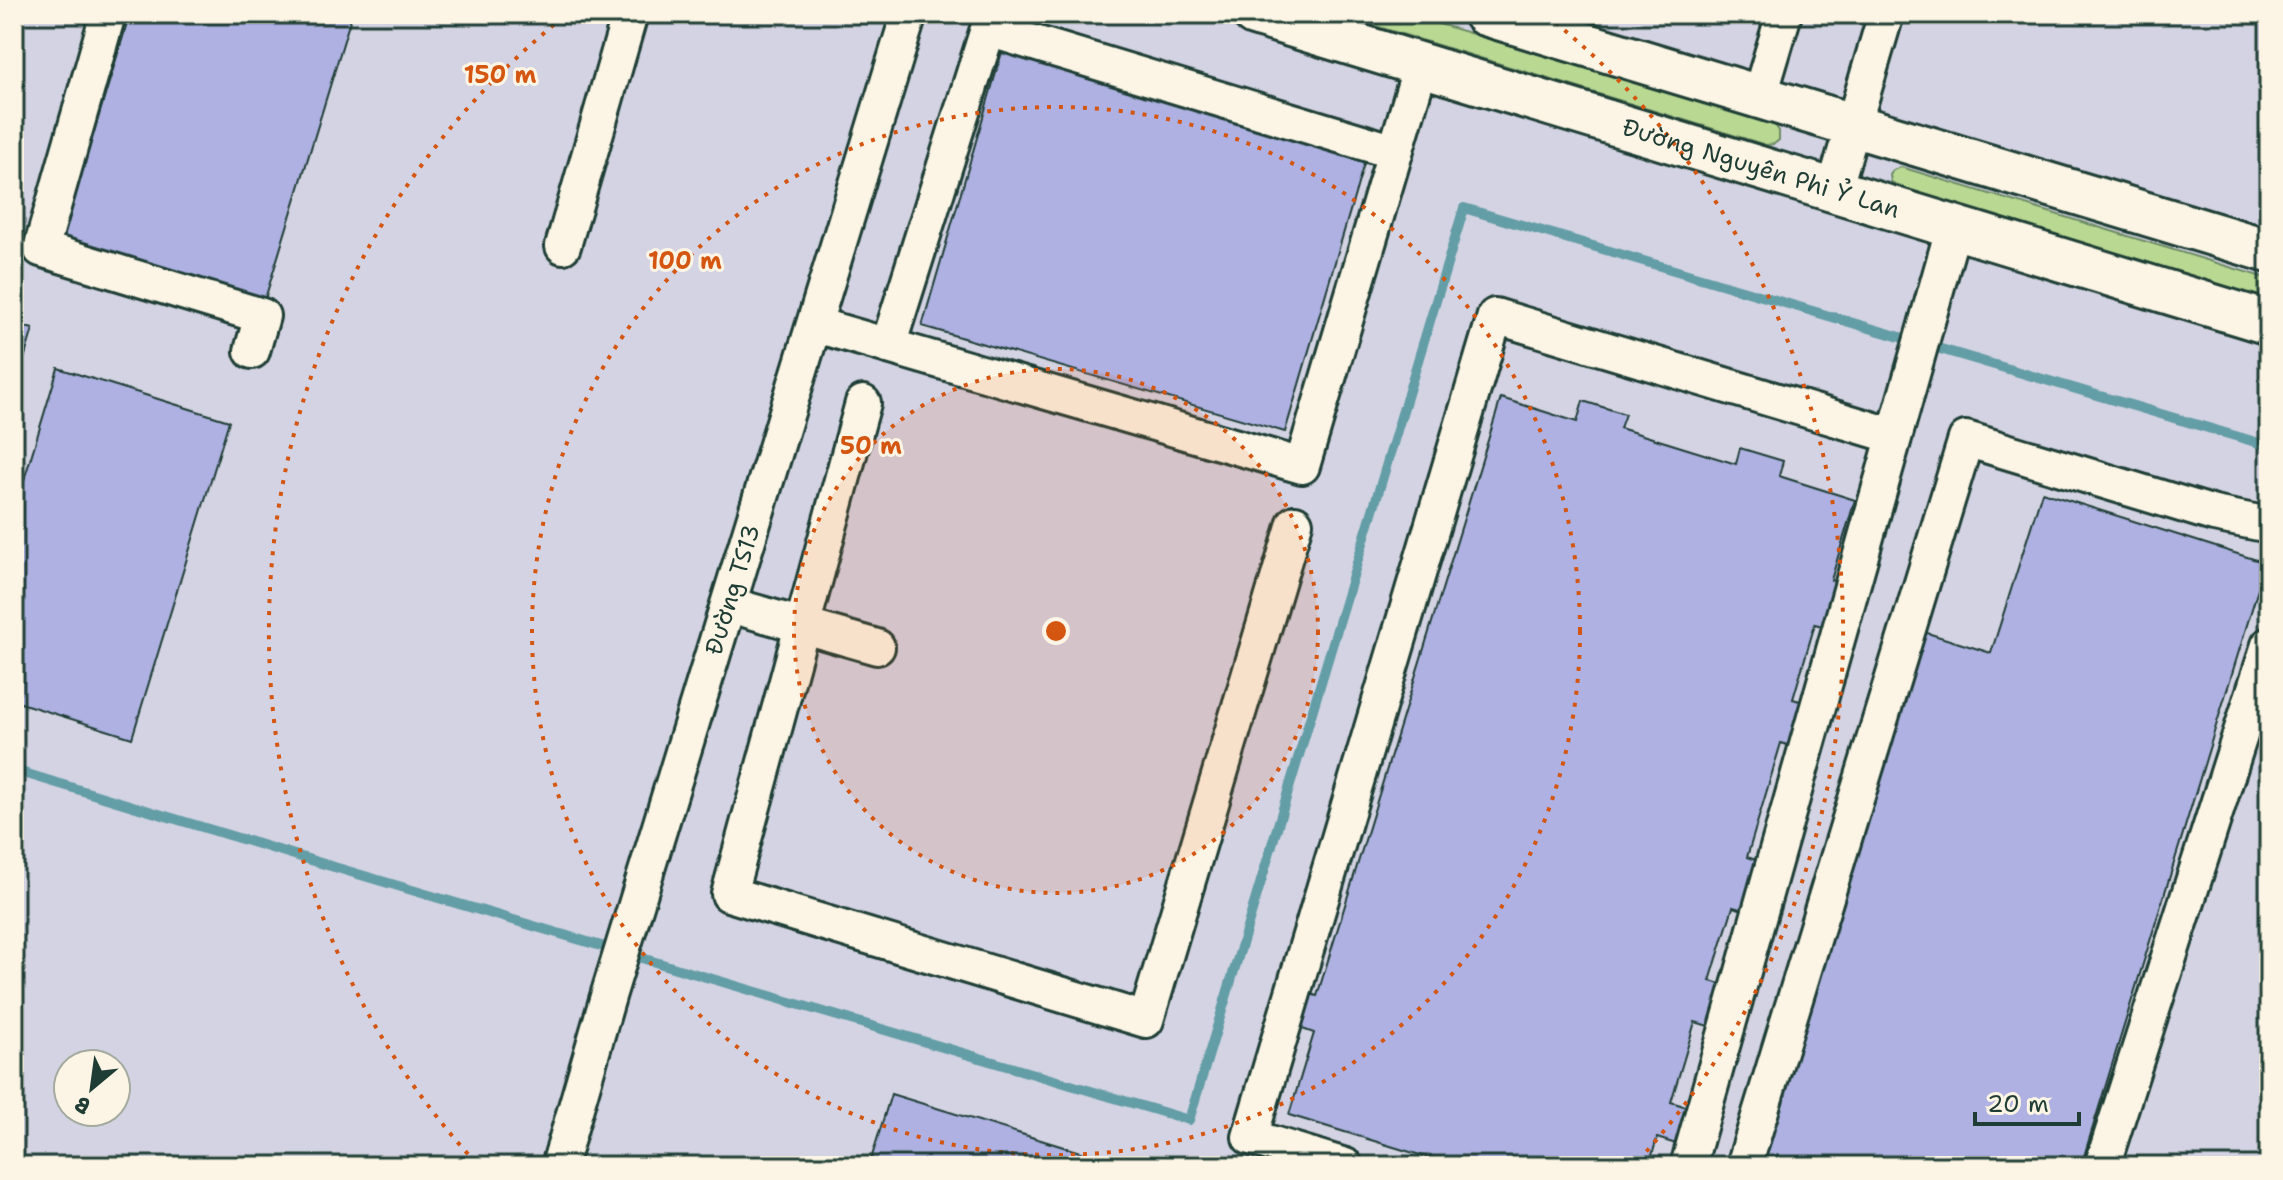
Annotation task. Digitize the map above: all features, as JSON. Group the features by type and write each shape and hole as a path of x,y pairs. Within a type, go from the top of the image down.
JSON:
{"main road":[{"name":"Đường Nguyên Phi Ỷ Lan","path":"1254,14 2269,323"},
{"path":"1485,14 2269,251"}],"street":[{"path":"108,14 41,249 262,316 252,351"},
{"path":"563,246 630,14"},
{"name":"Đường TS13","path":"559,1166 609,993 909,14"},
{"path":"1759,98 1784,14"},
{"path":"1834,190 1886,14"},
{"path":"888,346 988,29 1395,152"},
{"path":"816,325 1302,466 1421,65"},
{"path":"1688,1166 1954,226"},
{"path":"1345,1166 1250,1137 1495,316 1894,436"},
{"path":"863,403 729,894 1146,1020 1295,523"},
{"path":"1744,1166 1966,439 2214,514 2269,525"},
{"path":"730,605 877,647"},
{"path":"2102,1166 2269,645"}],"shaded area":[{"path":"14,14 2269,14 2269,1166 14,1166"}],"green space":[{"path":"1336,14 1406,14 1775,125 1779,140 1766,145"},
{"path":"1901,167 2269,279 2269,301 1903,188 1891,182 1890,175"}],"building":[{"path":"14,14 26,14 14,56"},
{"path":"130,14 352,14 265,299 62,236"},
{"path":"1002,52 1365,160 1285,432 922,326"},
{"path":"14,324 33,329 14,392"},
{"path":"58,368 229,421 132,738 14,701 14,513"},
{"path":"1501,398 1577,422 1583,401 1625,414 1620,428 1736,464 1740,448 1783,461 1779,476 1855,500 1831,580 1843,584 1829,628 1815,624 1793,699 1810,704 1797,748 1781,743 1747,857 1762,862 1747,911 1733,907 1710,981 1724,985 1712,1027 1695,1022 1671,1102 1687,1107 1676,1144 1657,1138 1649,1166 1456,1166 1289,1115 1314,1033 1297,1027 1307,993 1317,996"},
{"path":"2042,492 2266,563 2081,1166 1754,1166 1921,631 1991,653"},
{"path":"891,1094 1093,1156 1090,1166 869,1166"}],"waterway":[{"path":"14,770 1189,1120 1464,208 2269,446"}]}
